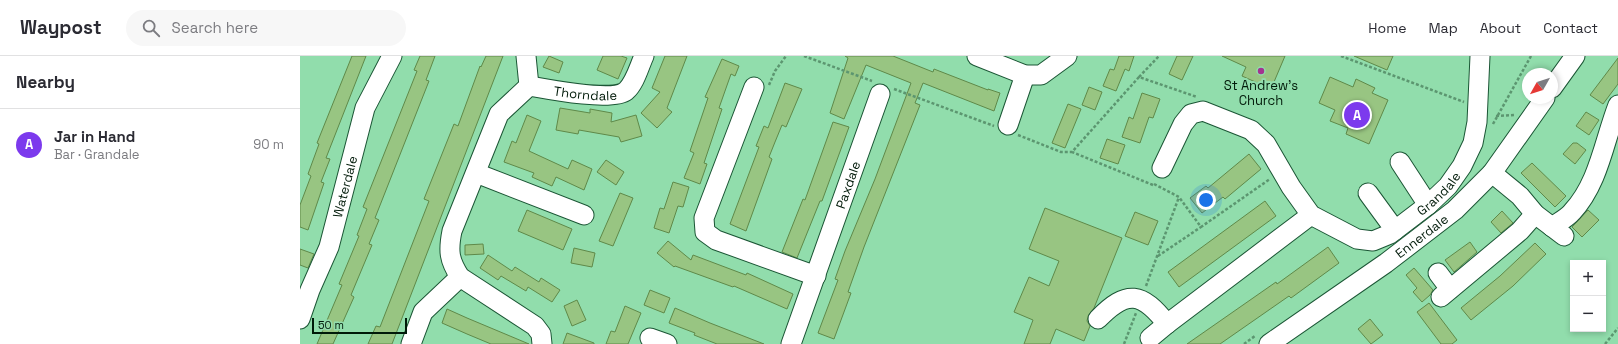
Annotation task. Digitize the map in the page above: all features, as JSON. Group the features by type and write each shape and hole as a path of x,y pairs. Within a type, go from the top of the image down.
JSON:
{"street":[{"name":"Waterdale","path":"300,319 305,288 329,247 365,108 392,56"},
{"path":"526,56 529,86 499,114 452,232 449,250 452,266 460,277 535,326 541,334 542,344"},
{"name":"Thorndale","path":"529,86 608,96 625,92 635,78 644,56"},
{"path":"977,56 1025,75 1041,75 1067,56"},
{"name":"Grandale","path":"1203,111 1251,130 1266,144 1291,187 1311,215 1357,239 1373,241 1395,230 1428,205 1448,186 1462,166 1473,143 1478,122 1480,56"},
{"path":"1558,80 1575,56"},
{"path":"1007,129 1025,75"},
{"path":"753,87 698,233 816,276"},
{"name":"Paxdale","path":"791,344 882,88"},
{"name":"Ennerdale","path":"1269,344 1386,263 1449,215 1492,173 1541,104"},
{"path":"1492,173 1520,196 1535,214 1558,231 1587,193 1601,158 1618,105"},
{"path":"1162,168 1183,124 1191,114 1203,111"},
{"path":"1400,162 1428,205"},
{"path":"476,173 584,214"},
{"path":"1368,193 1395,230"},
{"path":"1438,273 1445,293 1520,231 1535,214"},
{"path":"1150,338 1311,215"},
{"path":"411,344 423,312 460,277"},
{"path":"1098,319 1111,306 1124,299 1141,299 1154,307 1167,324"}],"path":[{"path":"753,87 769,87 775,71 786,56"},
{"path":"804,56 882,88 1007,129 1062,152 1072,152 1154,185 1179,197 1201,227"},
{"path":"1072,152 1159,56"},
{"path":"1341,56 1497,116 1516,115"},
{"path":"1139,77 1202,99 1203,111"},
{"path":"1154,185 1162,168"},
{"path":"1157,256 1282,170"},
{"path":"1124,344 1179,197"},
{"path":"1605,344 1618,328"}],"building":[{"path":"352,56 366,56 326,158 330,159 321,182 324,183 308,230 300,227 300,205 311,176 308,174 319,144 317,143"},
{"path":"420,56 435,56 426,80 429,81 375,218 379,220 369,244 372,245 351,295 354,297 333,344 317,344 342,285 339,284 359,236 357,235 367,209 363,207 417,71 414,70"},
{"path":"486,56 503,56 392,344 368,344 376,326 380,327 429,201 424,199 454,124 458,126 480,66 481,67"},
{"path":"549,56 563,62 559,73 543,67"},
{"path":"603,56 621,56 627,58 618,79 597,70"},
{"path":"665,56 687,56 667,108 672,112 657,128 641,113 660,92 652,88"},
{"path":"845,56 893,56 933,72 934,69 988,90 1000,93 994,111 923,83 915,103 920,105 864,247 848,292 851,293 834,339 818,333 838,280 835,279 845,251 875,179 911,83 866,65 844,119 830,113 848,58"},
{"path":"1119,56 1134,56 1129,71 1125,69 1116,91 1103,86 1110,69 1114,70"},
{"path":"1177,56 1193,56 1182,80 1169,74"},
{"name":"St Andrew's Church","path":"1222,56 1285,56 1271,89 1242,76 1246,67"},
{"path":"1354,56 1393,56 1387,70"},
{"path":"1618,58 1618,84 1603,104 1590,95"},
{"path":"722,59 739,66 735,76 731,74 719,108 722,109 704,163 707,164 700,184 684,178 694,153 690,151 708,98 705,97"},
{"path":"1330,77 1353,87 1356,79 1375,88 1372,93 1388,100 1369,144 1346,134 1348,128 1330,121 1335,110 1319,103"},
{"path":"785,83 802,89 786,127 782,125 769,157 772,159 746,231 730,224 759,147 756,146 764,126 768,128"},
{"path":"1089,87 1102,92 1095,110 1082,105"},
{"path":"1142,93 1160,99 1153,118 1149,117 1140,143 1122,137 1129,117 1133,119"},
{"path":"1068,104 1081,109 1065,148 1052,143"},
{"path":"560,108 590,113 590,109 612,113 611,122 636,115 642,136 621,142 619,137 579,130 578,134 556,130"},
{"path":"1586,112 1599,120 1589,135 1576,126"},
{"path":"527,115 541,121 529,151 568,169 572,160 592,169 584,190 556,177 552,186 532,177 534,173 504,162 512,141 516,143"},
{"path":"833,122 849,127 822,201 820,201 797,258 782,252 803,199 805,200"},
{"path":"1107,139 1125,145 1118,164 1100,158"},
{"path":"1573,143 1577,143 1586,150 1575,164 1563,154"},
{"path":"1249,154 1261,169 1225,199 1223,197 1202,213 1190,198 1206,186 1208,188"},
{"path":"606,160 624,172 616,185 597,172"},
{"path":"1532,163 1566,196 1555,207 1521,173"},
{"path":"673,182 689,187 683,207 678,206 669,233 654,228 660,208 664,209"},
{"path":"620,193 633,198 613,246 599,241"},
{"path":"1265,201 1276,216 1179,287 1168,272"},
{"path":"1045,208 1122,238 1094,308 1088,316 1087,321 1090,326 1084,341 1056,329 1050,344 1024,344 1033,320 1014,312 1029,277 1049,286 1059,261 1029,249"},
{"path":"527,210 572,229 563,250 518,231"},
{"path":"1588,210 1599,220 1582,237 1572,227"},
{"path":"1502,211 1513,223 1501,233 1491,222"},
{"path":"1135,212 1158,221 1148,245 1125,236"},
{"path":"668,241 691,260 693,255 746,275 747,273 793,294 787,309 734,286 733,287 675,266 674,267 657,253"},
{"path":"1470,242 1477,252 1454,272 1445,260"},
{"path":"1535,243 1546,254 1513,286 1471,320 1461,308 1500,276"},
{"path":"483,244 484,254 465,255 465,245"},
{"path":"1328,247 1339,263 1291,298 1289,296 1220,344 1187,344 1276,282 1277,284"},
{"path":"574,248 595,253 592,267 571,263"},
{"path":"300,249 314,254 308,268 300,265"},
{"path":"488,255 512,271 515,267 539,282 541,278 560,290 552,302 528,287 526,291 501,276 498,280 480,268"},
{"path":"1414,268 1433,290 1422,302 1413,292 1417,288 1406,275"},
{"path":"650,290 670,298 664,313 644,305"},
{"path":"577,300 586,320 572,326 564,306"},
{"path":"1429,303 1457,340 1452,344 1441,344 1417,312"},
{"path":"625,306 641,313 628,344 606,344 611,331 615,332"},
{"path":"675,308 764,344 717,344 694,335 695,333 669,323"},
{"path":"447,309 529,344 491,344 467,334 442,323"},
{"path":"1370,319 1383,335 1371,344 1358,329"},
{"path":"567,333 594,343 594,344 563,344"}],"place":[{"name":"St Andrew's Church","path":"1261,71"},
{"name":"Jar in Hand","path":"1357,115"}]}
